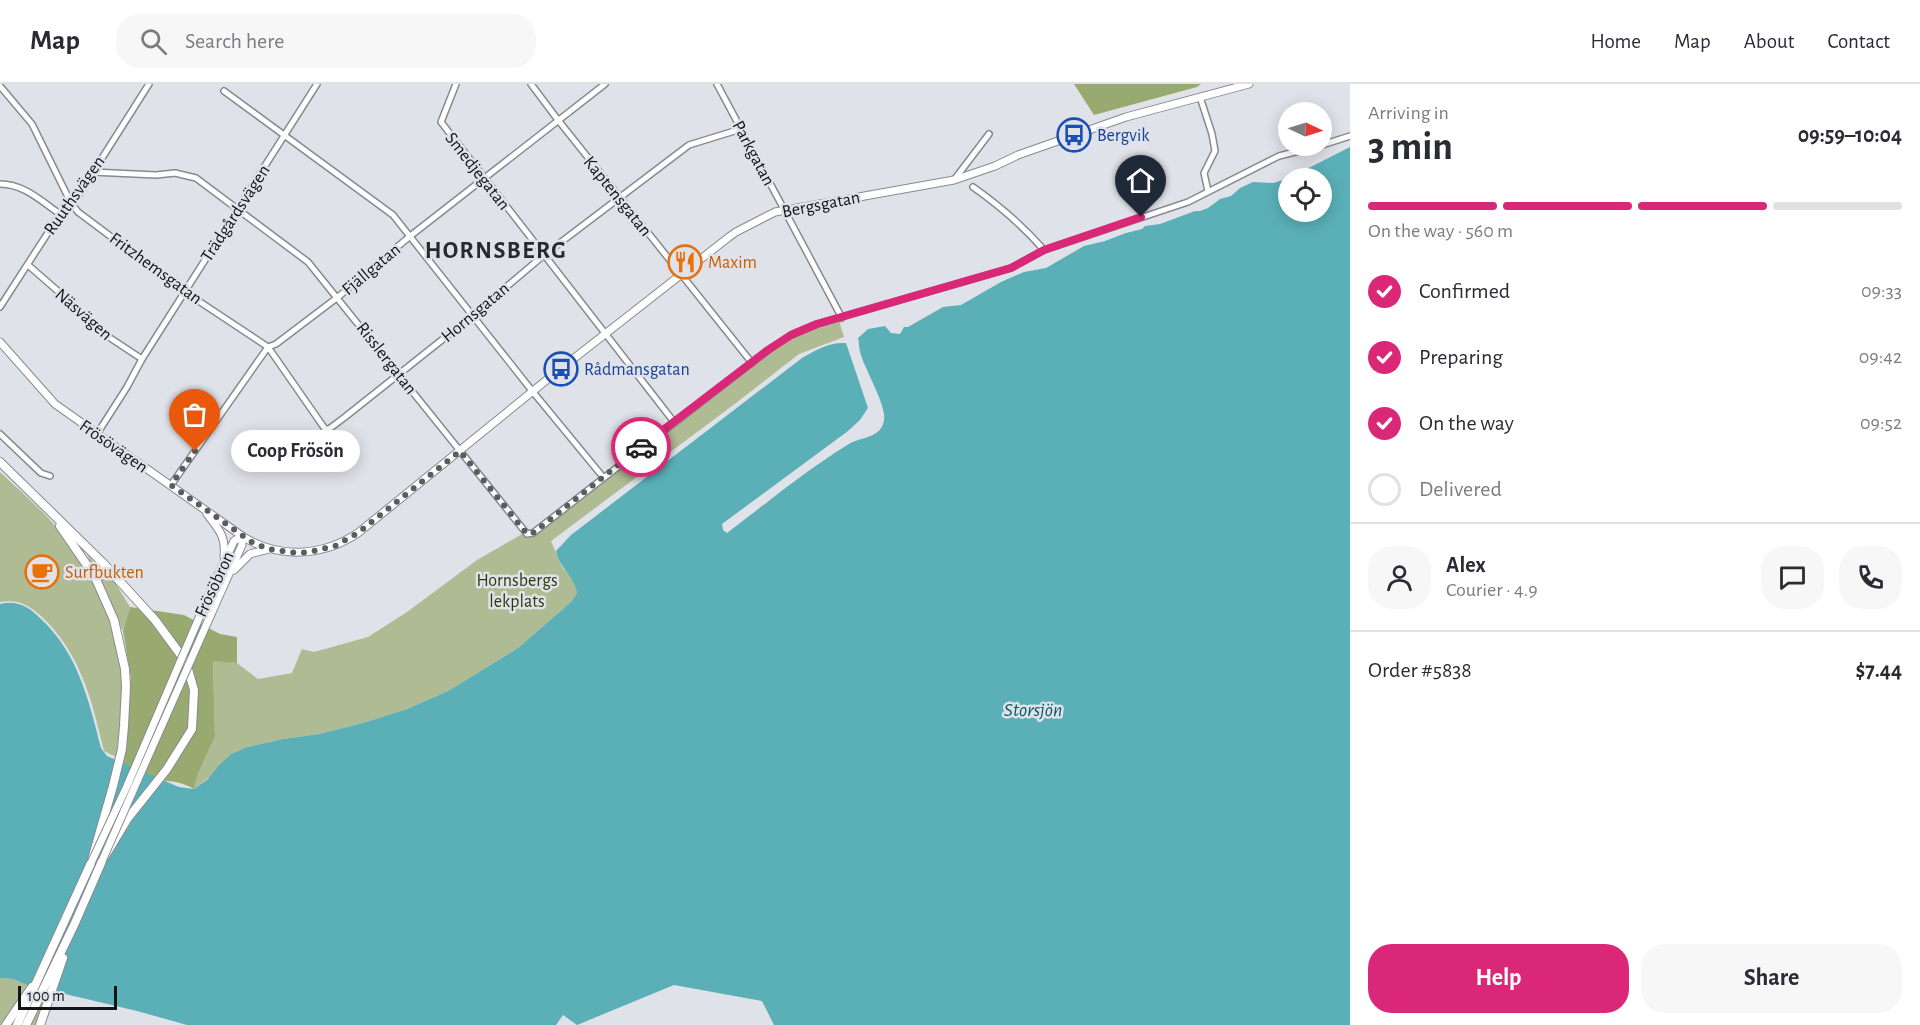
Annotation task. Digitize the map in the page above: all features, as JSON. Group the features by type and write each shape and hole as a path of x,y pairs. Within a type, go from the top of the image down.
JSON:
{"main road":[{"path":"0,462 50,513"},
{"name":"Frösöbron","path":"26,1025 102,861 128,818 174,759 192,729 194,690 186,662 167,636 103,563 50,513"},
{"name":"Frösöbron","path":"17,1025 91,863 116,777 122,749 125,707 125,669 114,620 95,577 50,513"},
{"path":"40,1025 75,923"},
{"path":"6,1025 45,965"}],"street":[{"name":"Ruuthsvägen","path":"0,307 60,214 78,196 149,84"},
{"name":"Trädgårdsvägen","path":"97,434 142,359 317,84"},
{"name":"Smedjegatan","path":"456,84 441,123 674,422"},
{"name":"Kaptensgatan","path":"531,84 752,363"},
{"name":"Fjällgatan","path":"171,485 268,347 276,344 338,297 409,237 605,84"},
{"name":"Parkgatan","path":"717,84 842,318"},
{"name":"Bergsgatan","path":"242,536 269,549 297,553 335,546 351,538 736,232 775,212 954,180 1106,124 1249,84"},
{"name":"Fritzhemsgatan","path":"0,86 32,124 71,203 78,212 185,292 268,347 325,429 333,426"},
{"path":"224,91 393,215 603,477 768,350 791,335 817,324 1011,268 1044,250 1188,202 1279,156"},
{"path":"1200,97 1215,151 1204,173 1208,191"},
{"name":"Hornsgatan","path":"333,426 472,316 544,255 689,145 741,129"},
{"path":"954,180 988,134"},
{"path":"1332,141 1350,136"},
{"name":"Risslergatan","path":"92,172 156,176 175,173 196,178 308,262 527,534 533,533 603,477"},
{"path":"0,184 22,188 60,214"},
{"path":"974,187 1026,229 1044,250"},
{"name":"Näsvägen","path":"28,265 75,306 95,328 142,359"},
{"name":"Frösövägen","path":"0,342 55,405 242,536"},
{"path":"0,434 41,473 50,476"},
{"path":"204,509 223,536 225,543 223,563"},
{"name":"Frösöbron","path":"91,863 127,786 223,563 234,541 242,536"},
{"name":"Frösöbron","path":"102,861 228,578 242,545 242,536"},
{"path":"228,578 244,558 269,549"}],"green space":[{"path":"1074,84 1201,84 1094,115"},
{"name":"Hornsbergs lekplats","path":"842,318 840,324 844,337 799,354 551,541 562,567 576,584 577,593 571,602 518,648 448,691 407,709 319,734 247,747 231,754 211,776 194,789 198,774 215,737 213,660 237,663 258,679 292,673 302,649 314,652 368,637 407,612 477,560 531,529 533,533 768,350 801,331"},
{"path":"0,472 40,509 61,533 91,578 107,610 117,644 122,685 116,757 104,751 83,679 76,662 55,631 28,606 12,601 0,602"},
{"path":"87,555 114,581 130,607 123,631"},
{"path":"130,607 184,615 220,634 237,637 237,663 213,661 215,737 198,774 194,789 168,781 119,782 126,751 131,678 123,631"},
{"path":"0,978 13,979 27,985 23,991 47,996 38,1025 0,1025"}],"water":[{"name":"Storsjön","path":"1350,147 1350,1025 774,1025 762,1001 674,985 577,1025 563,1015 556,1025 187,1025 27,985 13,979 0,978 0,604 12,603 28,608 54,632 73,662 92,713 101,748 107,756 179,787 194,789 208,779 231,754 247,747 319,734 407,709 448,691 518,648 571,602 577,593 556,551 571,535 807,355 828,345 846,343 868,408 860,420 848,431 722,524 723,530 727,533 833,454 854,441 879,431 884,414 862,359 858,338 868,329 885,326 891,333 900,334 904,327 908,327 943,307 961,305 1001,282 1024,272 1046,268 1084,246 1208,208 1253,182 1278,181 1278,222 1332,222 1332,168 1309,168"}],"way so far":[{"path":"195,451 171,485 253,543 269,549 297,553 322,550 351,538 460,451 527,534 533,533 641,447"}],"place":[{"name":"Bergvik","path":"1074,135"},
{"name":"Maxim","path":"685,262"},
{"name":"Rådmansgatan","path":"561,369"},
{"name":"Coop Frösön","path":"195,451"},
{"name":"Surfbukten","path":"42,572"}],"district":[{"name":"HORNSBERG","path":"496,250"}],"route":[{"path":"641,447 791,335 817,324 1011,268 1044,250 1141,217"}]}
